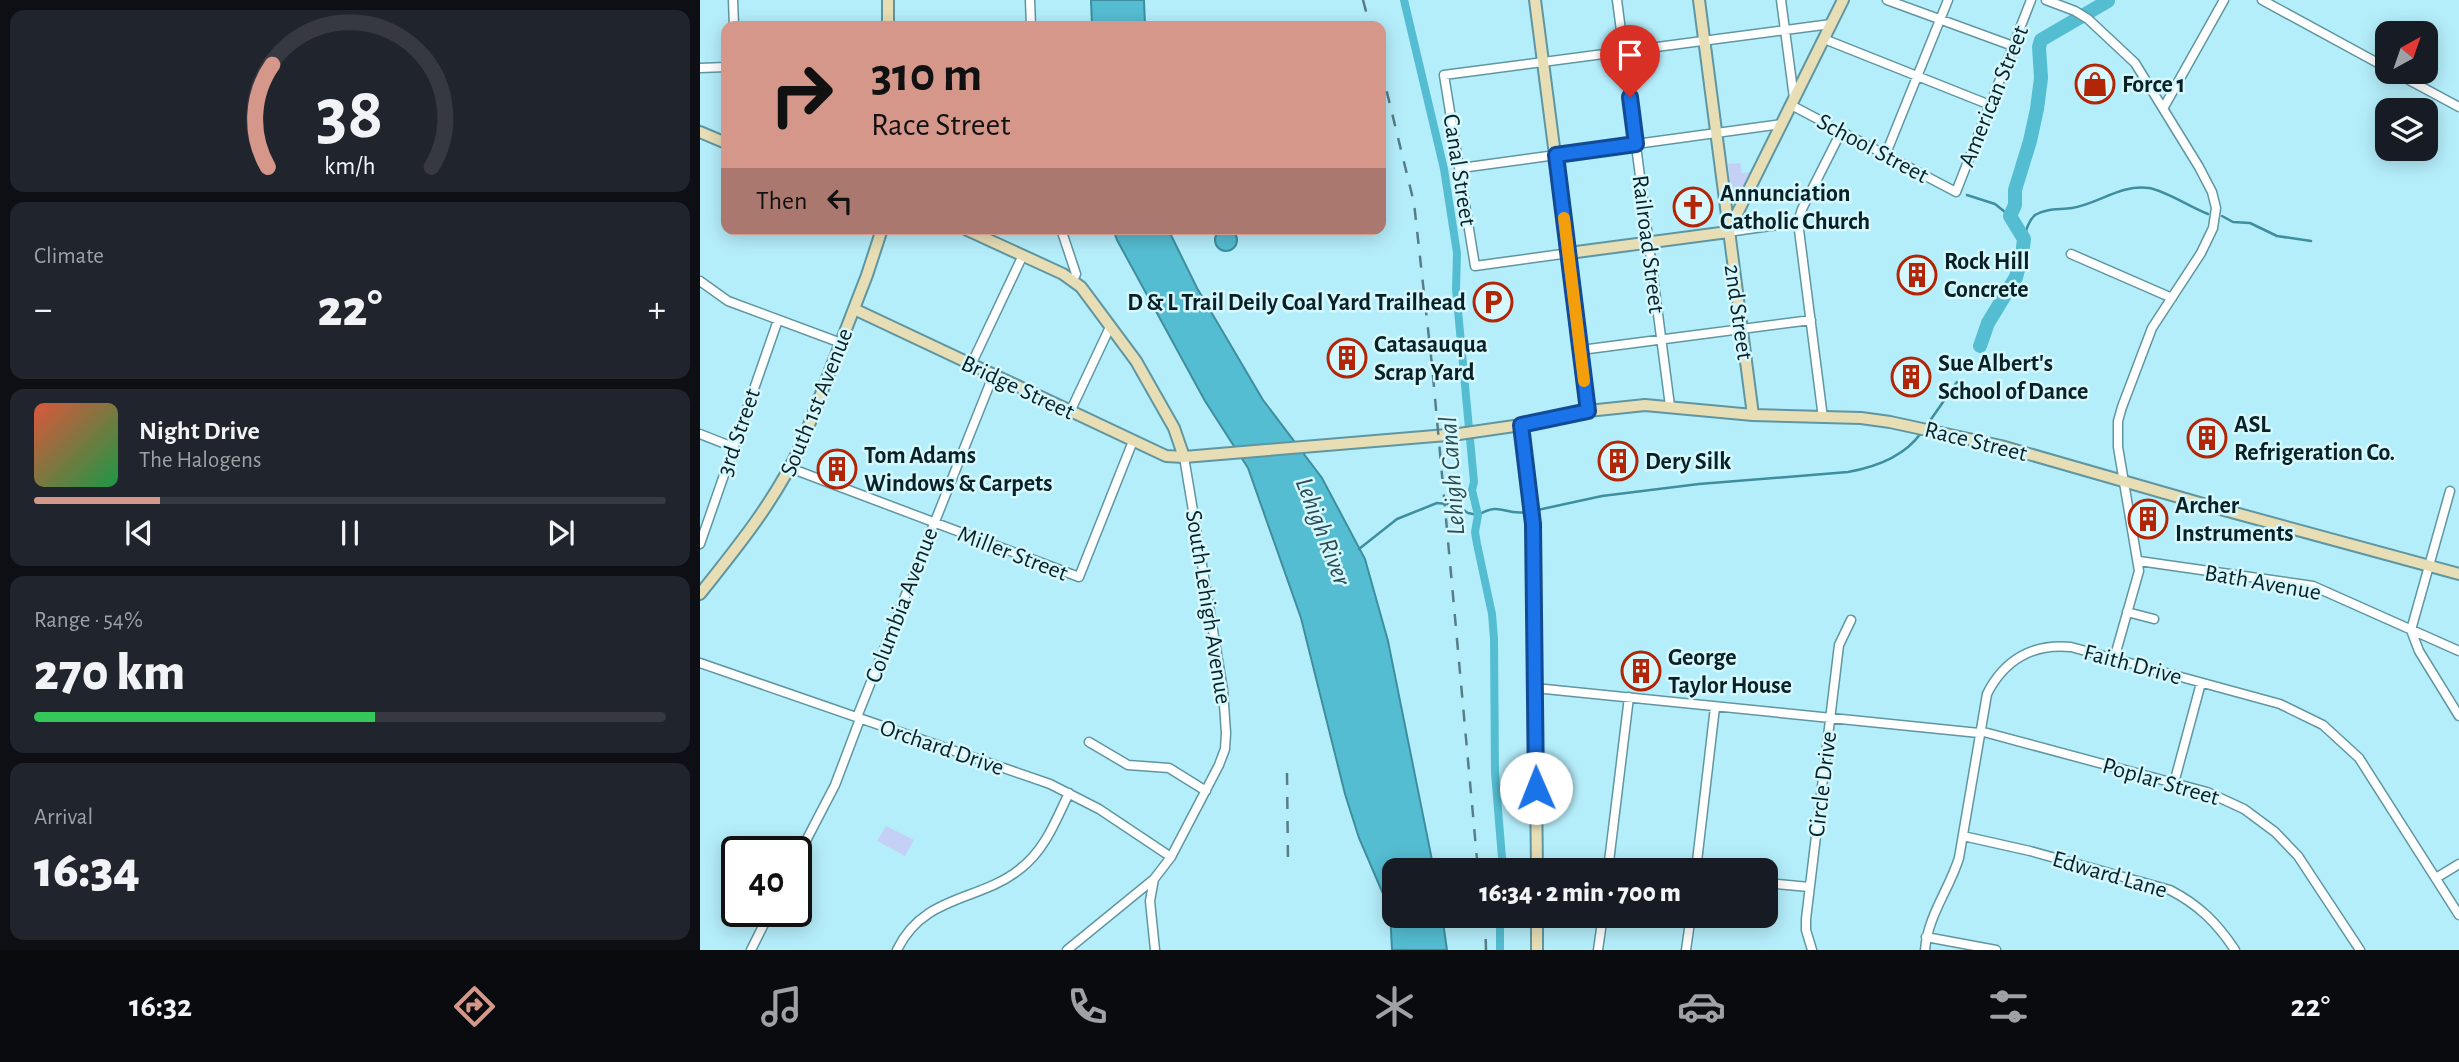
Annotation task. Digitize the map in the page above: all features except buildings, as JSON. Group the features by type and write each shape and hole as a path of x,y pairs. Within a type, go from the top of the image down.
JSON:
{"main road":[{"path":"888,0 888,21"},
{"path":"1535,0 1588,411"},
{"name":"2nd Street","path":"1699,0 1753,415"},
{"path":"1569,253 1728,232 1843,0"},
{"path":"700,132 721,141"},
{"name":"South 1st Avenue","path":"700,594 764,513 803,443 880,235"},
{"path":"978,235 1073,280"},
{"name":"South Lehigh Avenue","path":"1073,280 1132,354 1174,428 1184,457"},
{"name":"Bridge Street","path":"854,309 1166,456 1332,446"},
{"name":"Race Street","path":"1332,446 1480,432 1588,411 1645,405 1753,415 1861,418 1912,426 2001,446 2459,575"},
{"path":"1521,425 1532,511 1537,858"},
{"path":"1537,928 1537,950"}],"street":[{"path":"733,0 734,21"},
{"path":"1030,0 1031,21"},
{"name":"Railroad Street","path":"1617,0 1670,406"},
{"path":"1781,0 1793,102"},
{"path":"1887,0 2013,46"},
{"path":"1885,156 1948,0"},
{"name":"American Street","path":"1955,192 2031,0"},
{"path":"2046,0 2088,19 2135,63 2164,107 2212,192 2216,208 2211,235 2152,328 2122,407 2117,436 2139,571 2114,659"},
{"path":"2164,107 2224,0"},
{"path":"2262,0 2375,61"},
{"path":"1543,60 1831,24"},
{"path":"1824,39 1990,105"},
{"name":"Canal Street","path":"1543,60 1444,75 1475,266 1569,253"},
{"path":"700,68 721,67"},
{"path":"2416,84 2459,107"},
{"name":"School Street","path":"1793,102 1841,132 1955,192"},
{"name":"School Street","path":"1461,168 1782,124"},
{"path":"1823,418 1798,222 1841,132"},
{"path":"1728,232 1798,222"},
{"path":"1063,235 1076,274 1073,280"},
{"path":"2071,254 2172,298"},
{"path":"971,365 1023,255"},
{"path":"700,281 728,301 841,343"},
{"name":"3rd Street","path":"700,544 778,320"},
{"path":"1581,350 1811,320"},
{"path":"1070,412 1110,327"},
{"name":"Columbia Avenue","path":"808,836 835,785 933,523 993,376"},
{"path":"700,434 733,447"},
{"name":"Miller Street","path":"790,468 1079,578 1133,441"},
{"name":"South Lehigh Avenue","path":"1067,950 1154,879 1171,857 1225,749 1226,716 1184,457"},
{"path":"2450,491 2410,630 2459,716"},
{"name":"Bath Avenue","path":"2139,561 2301,583 2459,651"},
{"path":"2127,612 2154,619"},
{"name":"Circle Drive","path":"1812,950 1806,930 1809,887 1839,645 1851,620"},
{"name":"Faith Drive","path":"1925,950 1934,911 1955,871 1984,704 1993,682 2006,666 2025,653 2058,646 2295,709 2336,734 2365,768 2459,915"},
{"name":"Orchard Drive","path":"700,663 1069,793 1099,809 1171,857"},
{"path":"2174,783 2201,682"},
{"name":"Poplar Street","path":"1535,688 1980,732 2226,799 2276,832 2301,861 2360,950"},
{"path":"1610,858 1629,697"},
{"path":"1697,858 1715,707"},
{"path":"1089,742 1128,765 1169,768 1206,791"},
{"path":"897,950 915,924 936,908 1002,881 1022,868 1041,848 1069,793"},
{"name":"Edward Lane","path":"1963,835 2170,890 2210,916 2235,950"},
{"path":"2436,878 2459,864"},
{"path":"1154,879 1150,901 1154,950"},
{"path":"1778,884 1809,887"},
{"path":"751,950 762,927"},
{"path":"1598,950 1601,928"},
{"path":"1686,950 1689,928"},
{"path":"1926,937 1996,950"}],"shaded area":[{"path":"1740,163 1742,173 1752,172 1736,201 1733,201 1728,164"},
{"path":"886,826 914,840 905,856 877,841"}],"water":[{"path":"1091,0 1144,0 1145,21 1092,21"},
{"name":"Lehigh River","path":"1115,235 1171,235 1197,288 1263,400 1322,478 1365,559 1388,641 1432,858 1382,858 1382,891 1359,838 1345,794 1301,618 1248,468 1205,401"},
{"path":"1216,235 1236,236 1234,248 1226,251 1218,248"},
{"path":"1391,928 1444,928 1447,950 1392,950"}],"waterway":[{"name":"Lehigh Canal","path":"1404,0 1444,169 1457,253 1456,289 1474,482 1472,490 1478,515 1475,532 1492,614 1494,639 1495,773 1502,858"},
{"path":"1980,346 1988,323 2016,277 2022,256 2024,239 2010,216 2015,205 2015,190 2037,109 2041,78 2041,40 2108,1"},
{"path":"2024,239 2031,220 2039,213 2082,206 2129,189 2155,189 2208,214"},
{"path":"1967,195 1995,204 2010,216"},
{"path":"2222,216 2233,222 2250,223 2277,236 2311,241"},
{"path":"1927,425 1957,382"},
{"path":"1533,511 1602,496 1699,484 1848,472 1889,460 1906,449 1921,433"},
{"name":"Lehigh River","path":"1359,549 1397,519 1437,503 1456,505 1468,513 1478,515 1492,509 1527,512"},
{"name":"Lehigh Canal","path":"1500,928 1500,950"}],"railway":[{"path":"1363,0 1369,21"},
{"path":"1386,88 1414,203 1432,365 1477,858"},
{"path":"1287,773 1288,863"},
{"path":"1485,928 1486,950"}],"slow traffic":[{"path":"1564,218 1584,381"}],"place":[{"name":"Force 1","path":"2095,84"},
{"name":"Annunciation Catholic Church","path":"1693,207"},
{"name":"Rock Hill Concrete","path":"1917,275"},
{"name":"D & L Trail Deily Coal Yard Trailhead","path":"1493,302"},
{"name":"Catasauqua Scrap Yard","path":"1347,358"},
{"name":"Sue Albert's School of Dance","path":"1911,377"},
{"name":"ASL Refrigeration Co.","path":"2207,438"},
{"name":"Dery Silk","path":"1618,461"},
{"name":"Tom Adams Windows & Carpets","path":"837,469"},
{"name":"Archer Instruments","path":"2148,519"},
{"name":"George Taylor House","path":"1641,671"}],"route":[{"path":"1536,788 1533,524 1521,425 1588,411 1556,155 1636,144 1630,97"}]}
